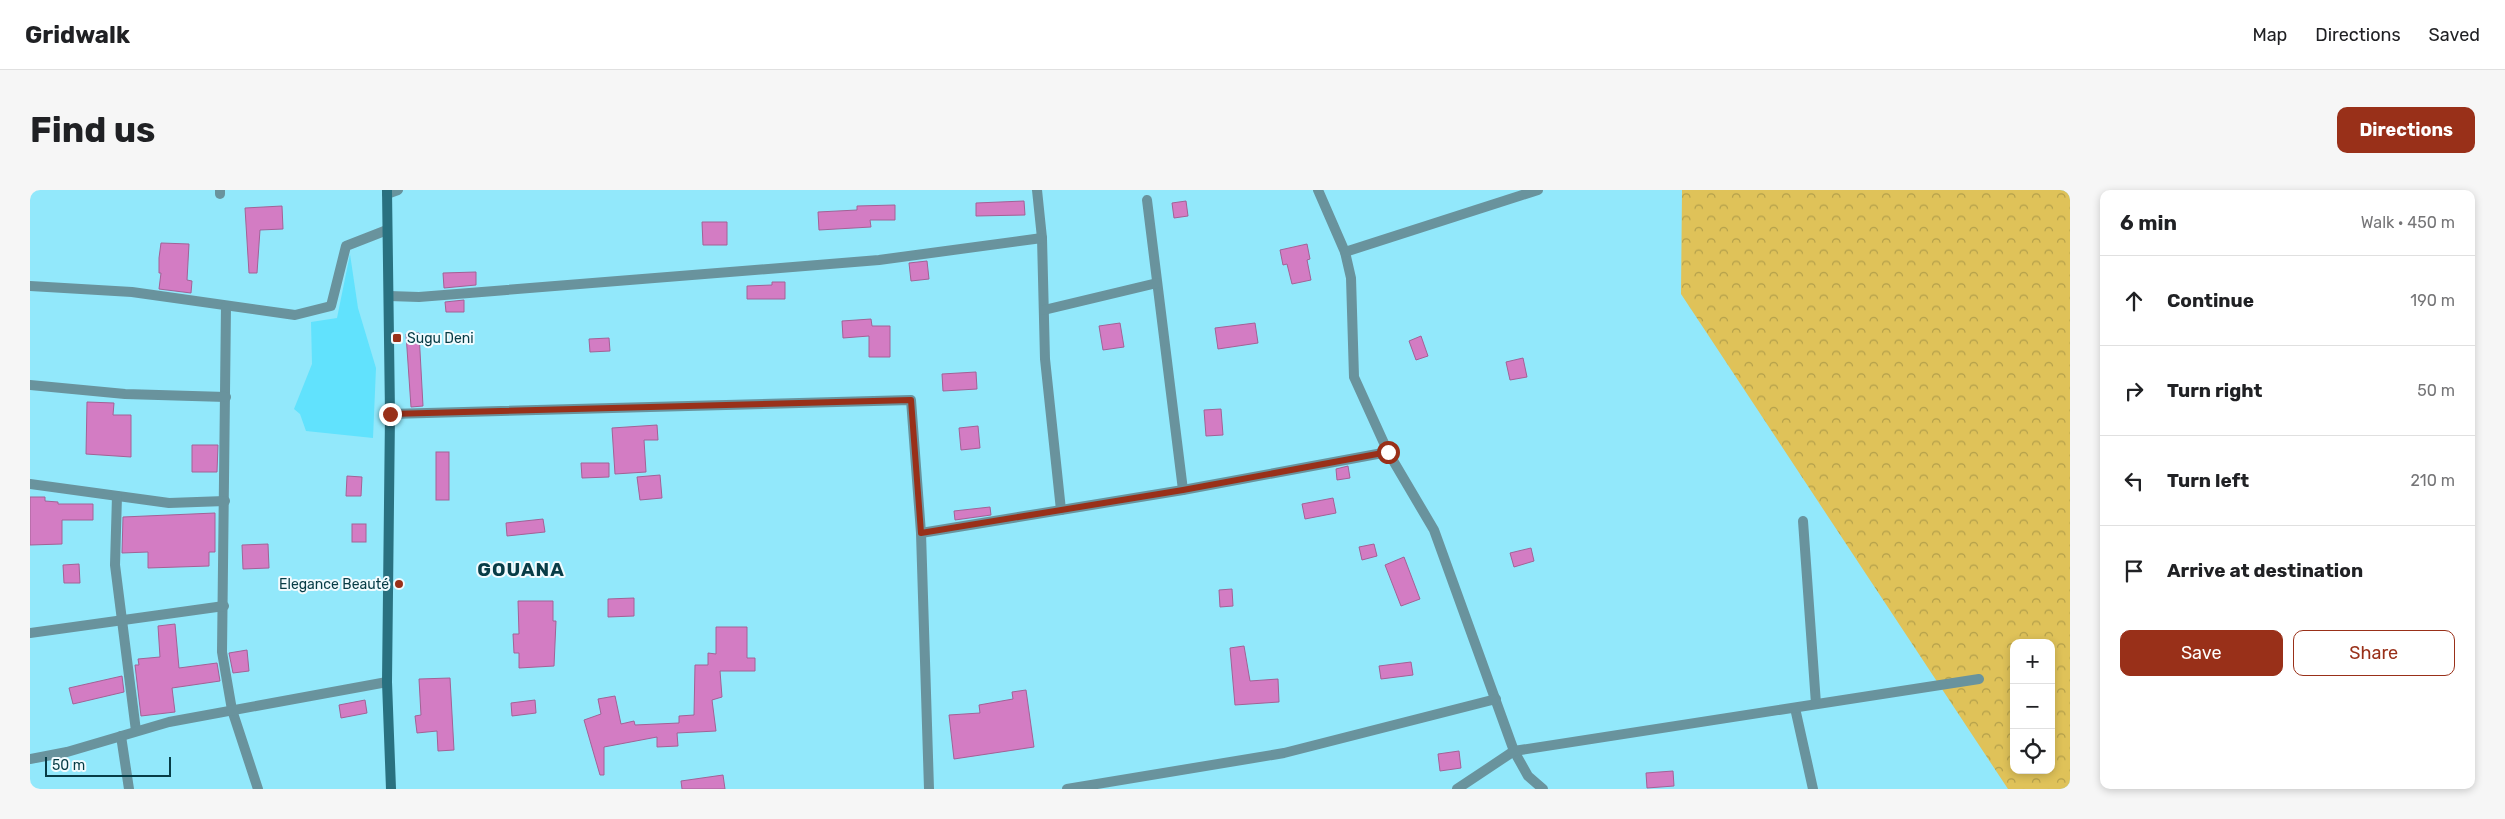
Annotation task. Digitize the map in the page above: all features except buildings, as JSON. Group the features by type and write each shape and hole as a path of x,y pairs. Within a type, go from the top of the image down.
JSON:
{"street":[{"path":"391,789 387,682 390,414 387,192 398,190"},
{"path":"1037,190 1042,238 1045,359 1061,510"},
{"path":"1318,190 1345,252 1351,278 1354,377 1388,452 1434,530 1514,750 1528,776 1543,789"},
{"path":"1345,252 1538,190"},
{"path":"1147,200 1183,490"},
{"path":"30,286 132,292 295,315 331,306 346,246 387,230"},
{"path":"389,296 419,297 879,260 1042,238"},
{"path":"1044,310 1157,283"},
{"path":"226,306 222,652 232,710 258,789"},
{"path":"30,385 125,394 226,397"},
{"path":"390,414 911,400 921,533 929,789"},
{"path":"921,533 1183,490 1388,452"},
{"path":"30,484 169,503 225,501"},
{"path":"117,496 115,565 136,731"},
{"path":"1803,520 1816,704"},
{"path":"30,634 224,606"},
{"path":"1457,789 1514,750 1979,679"},
{"path":"30,759 67,752 169,722 387,682"},
{"path":"1066,789 1284,753 1496,699"},
{"path":"1795,708 1812,789"},
{"path":"121,736 129,789"}],"shaded area":[{"path":"350,254 358,308 376,368 373,438 306,431 300,414 294,409 312,364 311,322 337,318"}],"green space":[{"path":"1682,190 2070,190 2070,789 2008,789 1681,294"}],"place":[{"name":"Sugu Deni","path":"397,338"},
{"name":"Elegance Beauté","path":"399,584"}],"district":[{"name":"GOUANA","path":"521,569"}],"route":[{"path":"390,414 911,400 921,533 1183,490 1388,452"}]}
